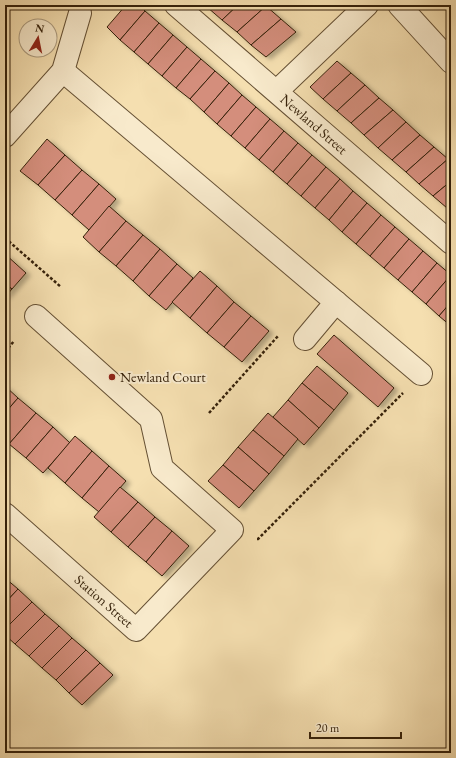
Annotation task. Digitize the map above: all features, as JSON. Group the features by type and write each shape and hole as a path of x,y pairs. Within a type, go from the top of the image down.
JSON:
{"street":[{"name":"Newland Street","path":"176,5 451,243"},
{"path":"277,91 367,5"},
{"path":"399,5 451,62"},
{"path":"5,136 63,72 80,8"},
{"path":"63,72 421,374"},
{"path":"305,339 336,302"},
{"path":"36,316 151,419 162,468 232,530"},
{"name":"Station Street","path":"5,514 136,630 232,530"}],"path":[{"path":"5,238 61,287"},
{"path":"209,413 289,325 305,339"},
{"path":"5,352 14,341"},
{"path":"232,530 258,540 421,374"}],"building":[{"path":"126,5 139,5 145,11 120,40 107,27"},
{"path":"210,5 238,5 222,20 207,7"},
{"path":"238,5 266,6 237,32 222,20"},
{"path":"266,6 281,19 251,45 237,32"},
{"path":"145,11 159,23 134,52 120,40"},
{"path":"281,19 296,32 266,57 251,45"},
{"path":"159,23 173,35 148,64 134,52"},
{"path":"173,35 187,47 162,76 148,64"},
{"path":"187,47 201,59 176,88 162,76"},
{"path":"201,59 215,71 190,99 176,88"},
{"path":"337,61 351,73 323,99 310,87"},
{"path":"215,71 229,83 204,112 190,99"},
{"path":"351,73 365,85 337,111 323,99"},
{"path":"229,83 242,95 217,124 204,112"},
{"path":"365,85 379,98 351,123 337,111"},
{"path":"242,95 256,107 231,136 217,124"},
{"path":"379,98 393,110 364,135 351,123"},
{"path":"256,107 270,119 245,148 231,136"},
{"path":"393,110 406,122 378,148 364,135"},
{"path":"270,119 284,131 259,160 245,148"},
{"path":"406,122 420,135 392,160 378,148"},
{"path":"284,131 298,143 273,172 259,160"},
{"path":"420,135 434,147 406,172 392,160"},
{"path":"47,139 65,155 38,185 20,171"},
{"path":"298,143 312,155 287,184 273,172"},
{"path":"434,147 448,159 419,184 406,172"},
{"path":"65,155 82,170 55,200 38,185"},
{"path":"312,155 326,167 301,196 287,184"},
{"path":"448,159 451,162 451,181 433,196 419,184"},
{"path":"326,167 340,179 315,208 301,196"},
{"path":"82,170 99,184 72,215 55,200"},
{"path":"340,179 353,191 329,220 315,208"},
{"path":"451,181 451,205 447,208 433,196"},
{"path":"99,184 116,199 89,230 72,215"},
{"path":"353,191 367,203 342,232 329,220"},
{"path":"367,203 381,215 356,244 342,232"},
{"path":"109,206 126,221 99,252 83,237"},
{"path":"381,215 395,227 370,256 356,244"},
{"path":"126,221 143,235 116,266 99,252"},
{"path":"395,227 409,239 384,268 370,256"},
{"path":"143,235 160,249 133,281 116,266"},
{"path":"409,239 423,251 398,280 384,268"},
{"path":"160,249 177,264 149,296 133,281"},
{"path":"423,251 437,263 412,292 398,280"},
{"path":"5,254 26,273 12,289 5,284"},
{"path":"437,263 451,275 426,304 412,292"},
{"path":"177,264 193,278 166,310 149,296"},
{"path":"200,271 217,286 190,318 172,302"},
{"path":"451,275 451,302 439,316 426,304"},
{"path":"5,284 12,289 5,297"},
{"path":"217,286 234,302 207,333 190,318"},
{"path":"234,302 251,316 224,347 207,333"},
{"path":"451,302 451,326 439,316"},
{"path":"251,316 269,331 242,362 224,347"},
{"path":"334,335 394,388 378,407 317,354"},
{"path":"317,366 348,393 334,410 302,383"},
{"path":"302,383 334,410 319,428 288,400"},
{"path":"5,386 18,398 5,413"},
{"path":"18,398 36,413 9,444 5,440 5,413"},
{"path":"288,400 319,428 304,445 273,417"},
{"path":"36,413 53,427 26,458 9,444"},
{"path":"268,413 298,439 284,456 253,430"},
{"path":"53,427 70,443 43,473 26,458"},
{"path":"253,430 284,456 269,474 238,447"},
{"path":"75,436 92,451 65,483 48,468"},
{"path":"238,447 269,474 254,491 223,465"},
{"path":"92,451 109,466 82,498 65,483"},
{"path":"223,465 254,491 239,508 208,481"},
{"path":"109,466 126,481 99,512 82,498"},
{"path":"120,487 138,502 111,532 94,517"},
{"path":"138,502 155,517 128,547 111,532"},
{"path":"155,517 172,531 146,562 128,547"},
{"path":"172,531 189,546 162,576 146,562"},
{"path":"5,578 18,589 5,603"},
{"path":"18,589 32,602 5,629 5,603"},
{"path":"32,602 45,614 15,644 5,635 5,629"},
{"path":"45,614 59,626 29,656 15,644"},
{"path":"59,626 72,638 42,668 29,656"},
{"path":"72,638 86,650 56,680 42,668"},
{"path":"86,650 100,663 69,693 56,680"},
{"path":"100,663 113,675 82,705 69,693"}],"place":[{"name":"Newland Court","path":"112,377"}]}
